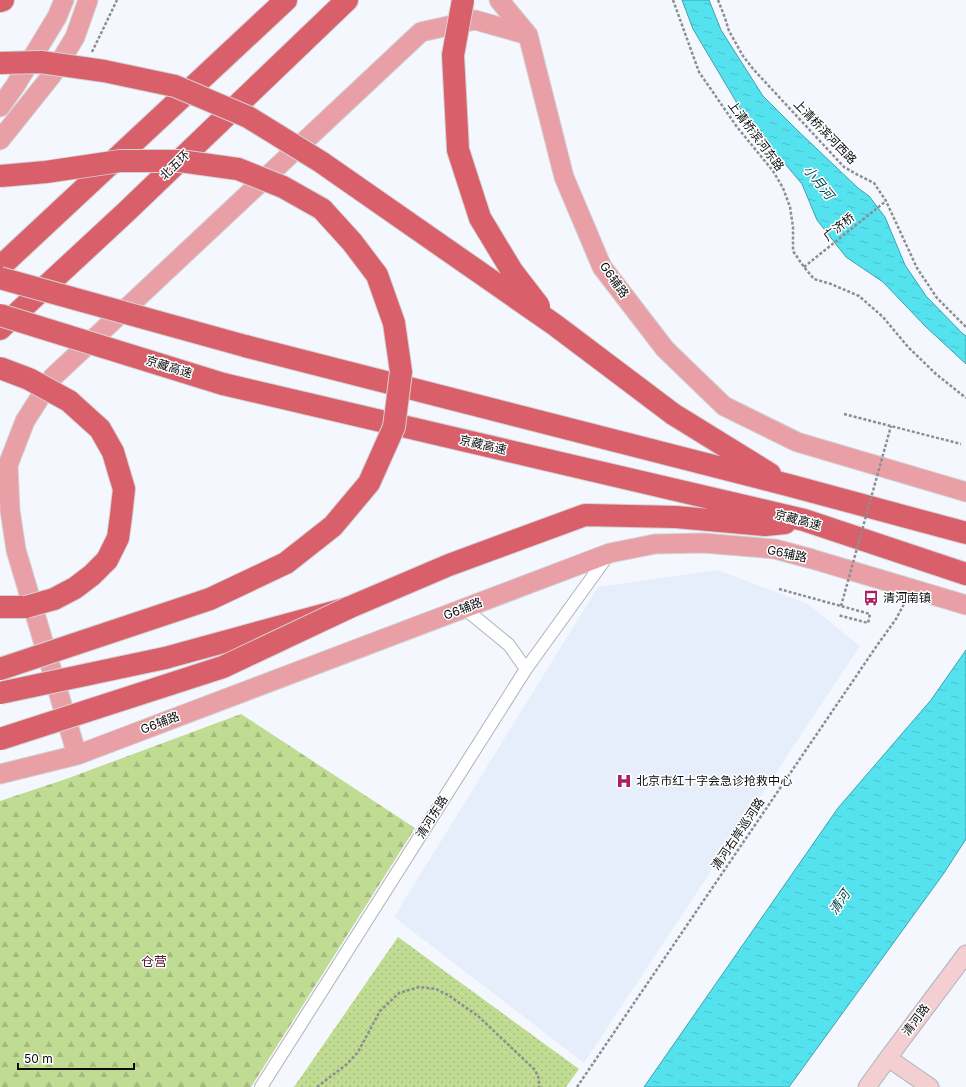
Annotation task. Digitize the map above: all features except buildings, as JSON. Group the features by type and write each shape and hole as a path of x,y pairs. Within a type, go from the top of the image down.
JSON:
{"highway":[{"path":"0,267 286,0"},
{"name":"北五环","path":"0,329 126,212 347,0"},
{"path":"463,0 453,55 458,150 480,218 512,271 555,325"},
{"path":"0,62 41,62 104,71 175,86 248,117 321,162 555,325 673,414 788,485"},
{"path":"0,176 46,172 120,161 180,161 238,169 283,187 322,209 352,242 378,275 394,324 401,372 394,427 369,482 333,526 286,563 210,599 0,669"},
{"path":"0,343 126,212"},
{"path":"0,278 245,346 788,485 966,533"},
{"name":"京藏高速","path":"0,315 223,384 804,520 959,572"},
{"path":"0,368 29,379 69,400 100,429 113,452 124,489 118,538 106,560 92,575 75,588 54,599 26,606 0,607"},
{"path":"0,739 223,667 348,608 450,565 585,515 676,517 765,525 804,520"},
{"path":"0,693 165,658 348,608"}],"main road":[{"path":"0,107 15,86 57,17 64,0"},
{"path":"0,140 52,75 75,37 88,0"},
{"name":"G6辅路","path":"499,0 528,35 564,177 602,267 666,349 724,406 798,442 966,492"},
{"path":"513,0 528,35"},
{"path":"77,755 16,550 10,510 8,465 25,421 53,377 421,32 475,20 528,35"},
{"name":"G6辅路","path":"0,774 77,755 610,553 655,544 703,543 775,549 966,605"}],"street":[{"name":"清河东路","path":"261,1087 526,670 610,553"},
{"path":"464,608 509,645 526,670"},
{"name":"清河路","path":"867,1087 966,954"},
{"path":"888,1058 930,1087"}],"path":[{"name":"上清桥滨河东路","path":"673,0 699,72 737,127 774,171 783,188 790,207 793,227 793,251 804,267 814,279 831,284 858,296 883,317 908,347 936,374 966,398"},
{"name":"上清桥滨河西路","path":"718,0 729,31 743,56 754,70 844,167 858,176 874,183 886,201 917,268 937,298 966,327"},
{"name":"广济桥","path":"804,267 886,201"},
{"path":"844,414 961,444"},
{"path":"840,606 891,426"},
{"name":"清河右岸巡河路","path":"577,1087 896,619 912,589"},
{"path":"779,590 870,614 868,624 838,615"},
{"path":"317,1087 347,1064 358,1052 380,1011 399,994 419,987 436,989 448,995 478,1016 535,1070 539,1079 540,1087"}],"shaded area":[{"name":"北京市红十字会急诊抢救中心","path":"717,570 808,604 860,646 584,1063 394,917 598,587"}],"green space":[{"path":"241,714 415,828 251,1087 0,1087 0,801 66,779"},
{"path":"398,937 579,1069 566,1087 294,1087"}],"water":[{"name":"小月河","path":"682,0 709,0 721,30 763,96 858,188 869,196 885,217 905,265 926,296 966,336 966,364 925,326 883,282 846,257 817,220 802,184 744,115 693,29"},
{"name":"清河","path":"966,650 966,839 944,873 789,1087 644,1087 838,808 931,700"}],"place":[{"name":"清河南镇","path":"871,598"},
{"name":"北京市红十字会急诊抢救中心","path":"624,781"}],"district":[{"name":"仓营","path":"154,961"}]}
